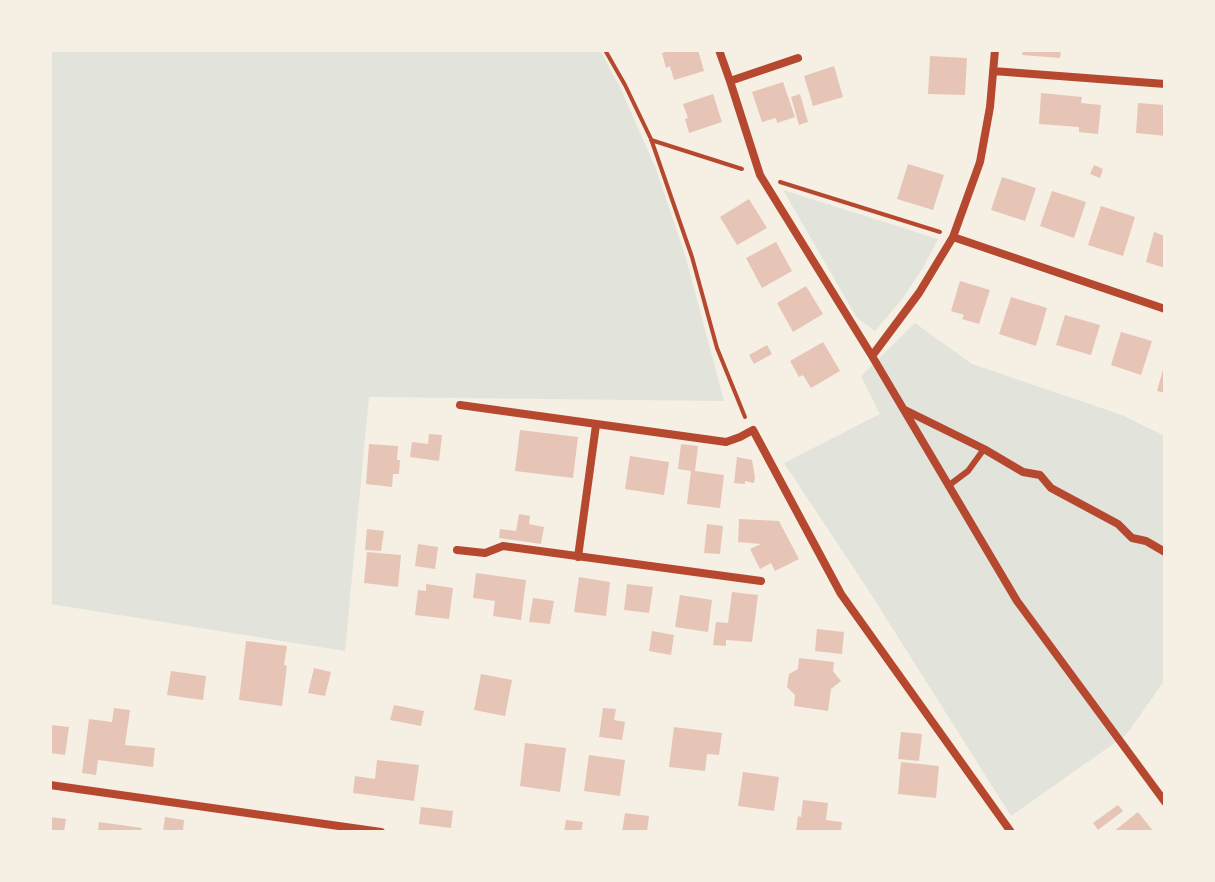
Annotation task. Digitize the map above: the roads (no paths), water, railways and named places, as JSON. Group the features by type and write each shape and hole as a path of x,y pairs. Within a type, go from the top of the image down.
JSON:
{"street":[{"path":"719,50 760,175 872,356 1017,601 1165,802"},
{"path":"872,356 919,293 953,237 980,162 990,107 995,50"},
{"path":"730,81 798,58"},
{"path":"993,71 1165,84"},
{"path":"953,237 1165,309"},
{"path":"460,405 726,442 753,430 841,594 1011,832"},
{"path":"904,410 1023,472 1040,475 1051,488 1118,524 1132,538 1146,541 1165,552"},
{"path":"578,557 596,425"},
{"path":"457,550 485,553 503,546 761,581"},
{"path":"50,785 381,832"}],"lane":[{"path":"948,486 968,471 984,449"}]}
